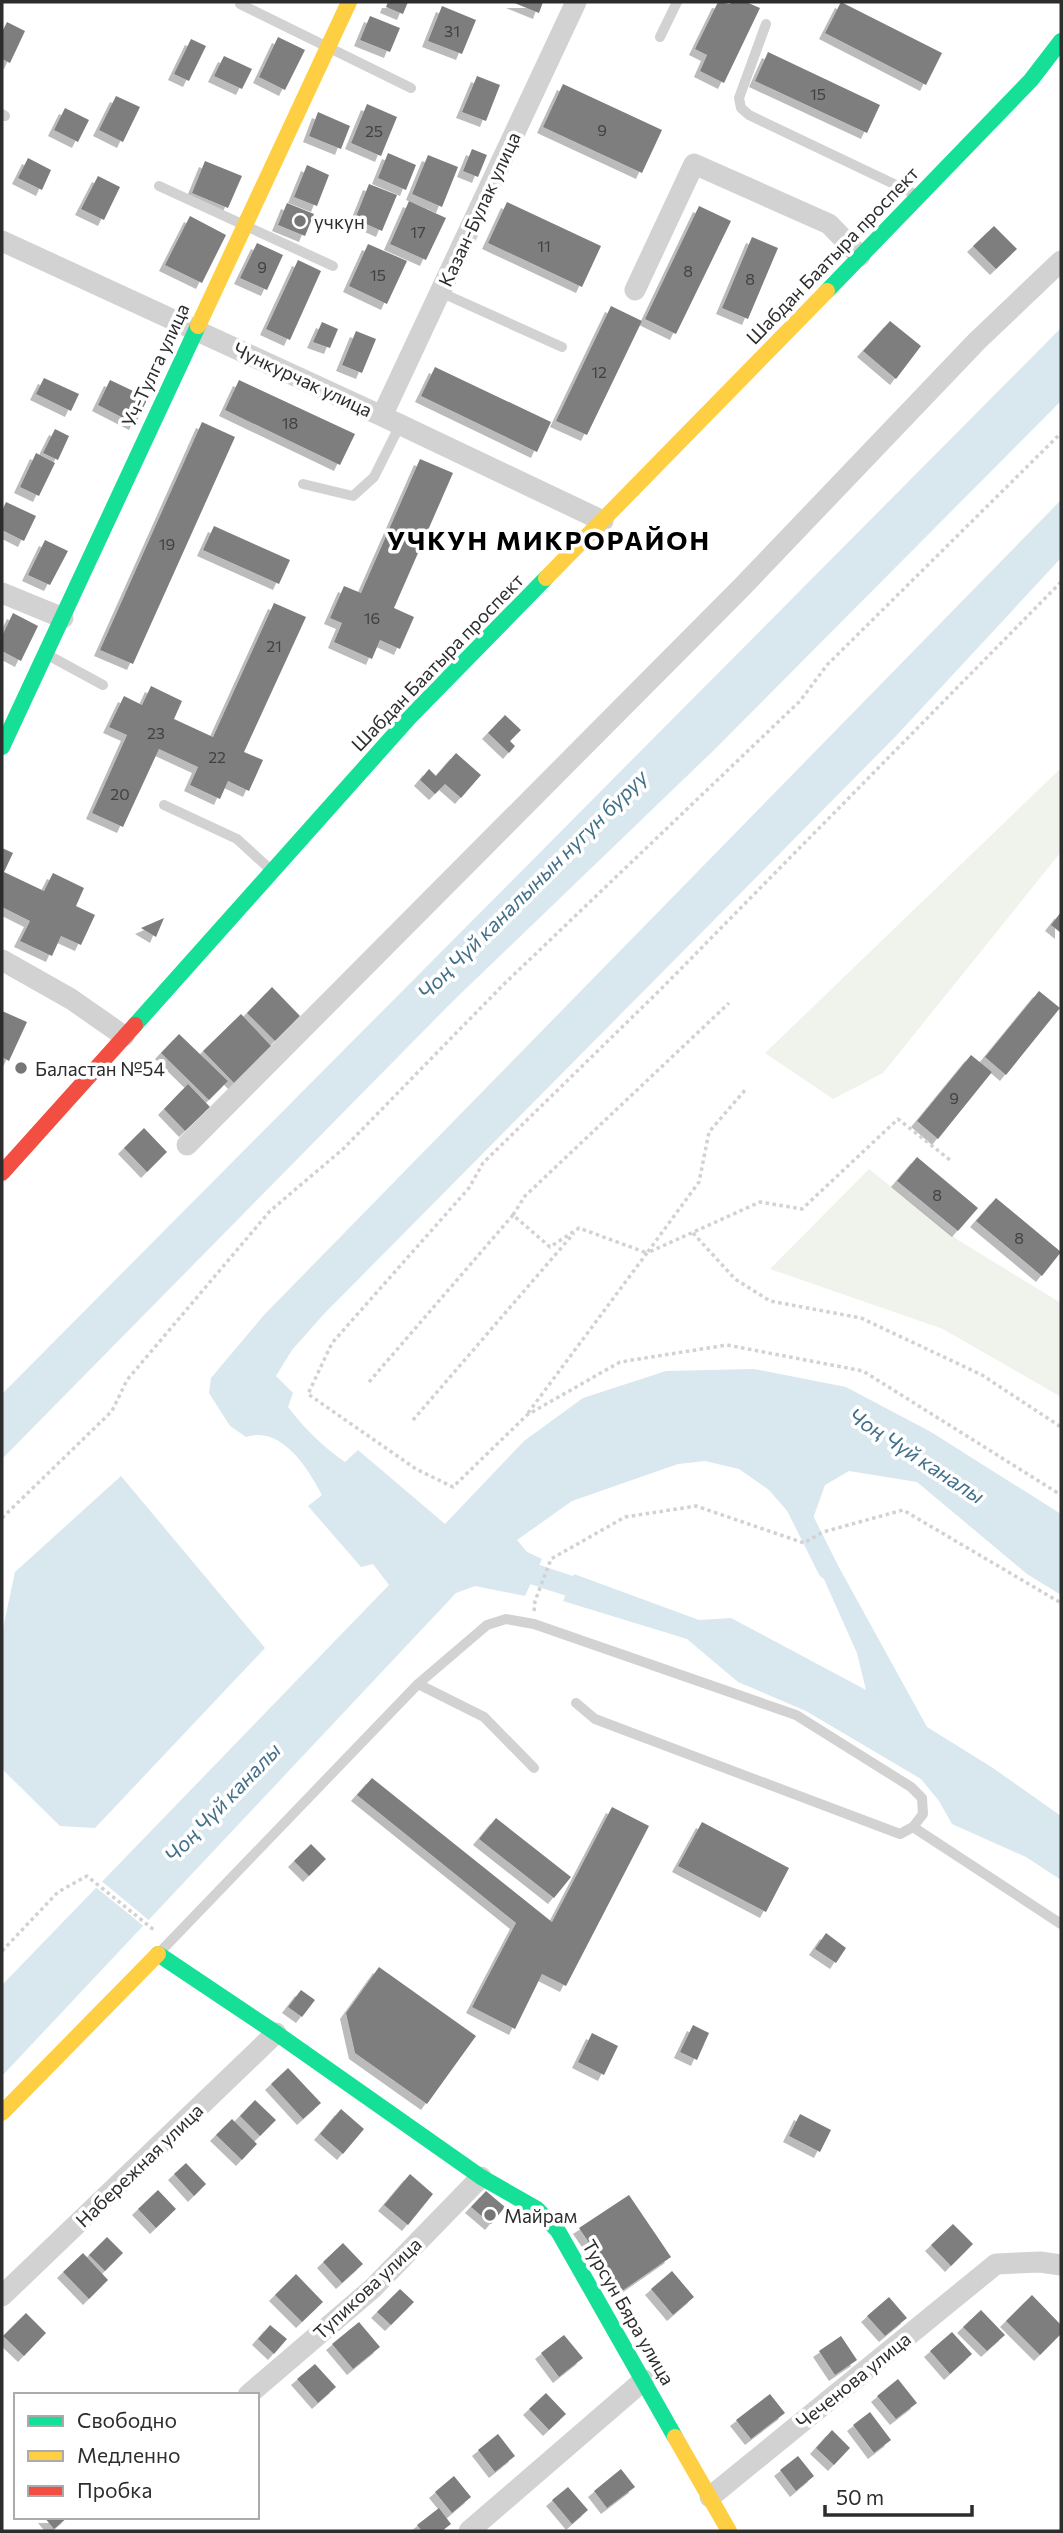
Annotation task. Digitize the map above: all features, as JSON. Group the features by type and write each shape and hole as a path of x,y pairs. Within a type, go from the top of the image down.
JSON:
{"street":[{"name":"Уч-Тулга улица","path":"2,747 194,329 349,2"},
{"name":"Казан-Булак улица","path":"391,420 440,292 576,2"},
{"name":"Шабдан Баатыра проспект","path":"2,1174 410,718 920,197 1031,80 1061,41"},
{"path":"635,290 694,164 829,224 860,256"},
{"name":"Чункурчак улица","path":"2,241 603,521"},
{"path":"187,1145 742,587 977,341 1061,261"},
{"path":"2,593 63,618"},
{"path":"2,960 71,999 124,1036"},
{"path":"2,2113 163,1949"},
{"name":"Турсун Бяра улица","path":"163,1949 276,2033 481,2177 537,2209 558,2231 729,2531"},
{"name":"Набережная улица","path":"2,2296 276,2033"},
{"name":"Тупикова улица","path":"250,2393 373,2288 481,2177"},
{"name":"Чеченова улица","path":"710,2497 996,2264 1041,2262 1061,2266"},
{"path":"468,2531 644,2381"}],"lane":[{"path":"660,37 677,2"},
{"path":"240,4 411,88"},
{"path":"766,24 739,98 741,108 749,115 920,197"},
{"path":"159,186 333,266"},
{"path":"440,292 562,347"},
{"path":"303,484 353,496 374,477 391,420"},
{"path":"46,654 103,684"},
{"path":"164,805 237,839 272,871"},
{"path":"163,1949 418,1684 487,1625 506,1619 534,1624 796,1715 911,1787 922,1798 923,1814 913,1827 900,1833 594,1719 576,1703"},
{"path":"418,1684 484,1717 534,1768"},
{"path":"913,1827 1061,1924"}],"path":[{"path":"2,1518 111,1411 127,1380 270,1211 343,1149 502,986 800,701 827,664 1061,433"},
{"path":"746,1089 709,1132 699,1182 647,1253 527,1415 453,1487 416,1469 308,1394 332,1343 469,1188 483,1163 679,971 1061,582"},
{"path":"369,1382 513,1215 525,1195 729,1003"},
{"path":"579,1228 647,1253 760,1202 802,1209 898,1119 950,1160"},
{"path":"513,1215 550,1247 579,1228"},
{"path":"413,1420 579,1228"},
{"path":"694,1233 735,1279 770,1301 861,1318 982,1375 1061,1427"},
{"path":"527,1415 620,1362 727,1345 863,1371 1061,1495"},
{"path":"535,1601 551,1559 625,1517 696,1506 804,1543 823,1532 903,1510 1061,1603"},
{"path":"2,1951 58,1892 88,1876 163,1949"}],"shaded area":[{"path":"1061,768 1061,852 883,1073 833,1099 765,1053"},
{"path":"869,1169 958,1240 1061,1303 1061,1397 943,1329 770,1269"}],"water":[{"name":"Чоң Чүй каналынын нугун буруу","path":"1061,328 1061,401 713,751 451,1003 2,1459 2,1394"},
{"path":"1061,500 1061,558 896,736 323,1315 292,1350 276,1376 293,1393 288,1407 321,1443 345,1462 358,1450 445,1524 524,1441 583,1398 666,1371 754,1369 846,1387 931,1432 1061,1514 1061,1595 1027,1574 917,1482 849,1471 825,1485 811,1524 803,1529 769,1490 739,1469 705,1461 678,1464 572,1501 517,1540 527,1552 542,1559 525,1596 475,1586 456,1593 2,2076 2,1985 389,1585 373,1564 361,1567 308,1506 322,1495 292,1451 271,1437 246,1437 230,1426 209,1393 211,1378 264,1315"},
{"path":"121,1476 265,1648 95,1828 60,1826 2,1769 2,1633 15,1572"},
{"path":"825,1542 927,1727 993,1768 1061,1816 1061,1880 1026,1857 952,1824 939,1801 921,1779 806,1711 738,1682 687,1639 563,1601 574,1574 699,1620 731,1618 866,1690 857,1653 810,1548"}],"pier":[{"path":"99,1879 151,1922 146,1928 93,1885"}],"building":[{"path":"388,2 408,2 403,14 386,7"},
{"path":"512,2 543,2 539,13"},
{"path":"718,2 746,2 760,8 724,83 700,71 707,55 695,49"},
{"path":"841,2 942,53 926,85 825,33"},
{"path":"442,6 476,20 462,54 428,41"},
{"path":"370,16 400,28 390,52 360,40"},
{"path":"7,22 25,31 10,63 2,59 2,32"},
{"path":"278,37 305,50 285,90 259,77"},
{"path":"191,39 206,46 189,81 174,74"},
{"path":"768,52 880,105 867,133 755,81"},
{"path":"224,56 252,69 242,89 214,76"},
{"path":"477,76 500,85 486,121 462,112"},
{"path":"563,84 662,130 642,173 543,127"},
{"path":"116,96 140,107 123,142 99,130"},
{"path":"367,104 397,117 381,156 351,143"},
{"path":"65,108 89,120 78,142 54,130"},
{"path":"318,112 350,126 341,149 309,136"},
{"path":"472,149 487,155 478,177 463,171"},
{"path":"388,153 416,165 406,190 378,178"},
{"path":"428,155 458,167 442,207 412,194"},
{"path":"28,158 51,170 42,190 18,178"},
{"path":"205,161 242,176 228,208 192,193"},
{"path":"307,165 329,175 317,206 294,197"},
{"path":"98,176 120,187 104,220 81,209"},
{"path":"369,184 397,195 382,231 355,219"},
{"path":"409,201 446,218 426,260 390,244"},
{"path":"507,202 601,246 582,287 488,243"},
{"path":"287,203 314,214 305,236 278,225"},
{"path":"699,206 731,221 676,334 645,319"},
{"path":"190,216 226,235 202,283 165,265"},
{"path":"994,226 1017,249 996,269 973,246"},
{"path":"752,237 778,248 748,319 722,308"},
{"path":"257,243 283,255 267,290 240,278"},
{"path":"368,244 407,261 387,304 349,286"},
{"path":"298,260 321,271 290,340 266,329"},
{"path":"611,306 642,321 587,435 556,421"},
{"path":"890,321 921,346 896,379 863,351"},
{"path":"322,322 338,329 330,348 313,342"},
{"path":"356,331 376,339 362,373 342,365"},
{"path":"435,367 551,422 537,452 421,396"},
{"path":"44,378 79,394 71,411 36,394"},
{"path":"110,380 148,398 135,424 98,405"},
{"path":"239,380 355,434 340,465 225,410"},
{"path":"202,422 235,437 133,664 100,650"},
{"path":"55,429 69,436 58,460 43,453"},
{"path":"36,453 55,463 39,496 20,487"},
{"path":"420,459 453,473 394,608 414,617 400,649 380,640 372,659 334,642 342,623 330,618 344,586 361,593"},
{"path":"6,502 36,516 24,541 2,530 2,511"},
{"path":"214,526 290,560 279,584 203,550"},
{"path":"45,540 68,551 50,585 28,575"},
{"path":"274,603 306,617 244,752 263,760 249,791 228,781 220,799 190,785 198,767 159,749 123,827 92,813 127,735 109,727 124,696 142,705 151,686 182,701 174,719 213,737"},
{"path":"13,613 38,626 21,661 2,651 2,636"},
{"path":"505,715 521,730 510,741 515,746 509,753 488,733"},
{"path":"456,753 481,775 461,798 445,784 435,794 420,780 429,769 436,776"},
{"path":"2,848 13,853 4,872 44,891 53,873 84,888 76,906 95,915 81,945 61,936 52,956 20,941 30,921 2,907"},
{"path":"1061,912 1061,933 1051,925"},
{"path":"164,918 156,937 141,928"},
{"path":"272,987 300,1016 275,1041 247,1013"},
{"path":"1039,991 1060,1008 1006,1075 985,1057"},
{"path":"2,1011 27,1022 9,1061 2,1057"},
{"path":"241,1014 272,1047 235,1084 203,1051"},
{"path":"179,1034 228,1081 209,1100 161,1053"},
{"path":"971,1055 992,1072 938,1139 917,1121"},
{"path":"188,1084 210,1107 185,1131 164,1109"},
{"path":"144,1128 167,1152 147,1172 124,1148"},
{"path":"917,1157 978,1208 958,1231 897,1181"},
{"path":"996,1198 1061,1252 1042,1276 976,1221"},
{"path":"372,1778 552,1922 612,1807 649,1826 566,1986 542,1974 515,2029 472,2007 516,1923 357,1795"},
{"path":"496,1818 571,1877 554,1898 479,1839"},
{"path":"702,1822 789,1868 766,1912 678,1866"},
{"path":"311,1844 326,1859 309,1876 294,1861"},
{"path":"826,1933 846,1948 836,1963 815,1949"},
{"path":"379,1967 476,2036 427,2104 355,2053 346,2013"},
{"path":"301,1990 315,2000 302,2017 288,2007"},
{"path":"693,2025 709,2033 697,2060 680,2052"},
{"path":"592,2033 618,2046 604,2075 578,2062"},
{"path":"288,2068 321,2103 303,2119 271,2084"},
{"path":"255,2100 276,2120 260,2136 240,2116"},
{"path":"341,2109 364,2129 343,2154 320,2134"},
{"path":"800,2114 831,2130 820,2152 789,2136"},
{"path":"232,2119 257,2144 242,2160 216,2135"},
{"path":"186,2163 206,2184 194,2196 174,2174"},
{"path":"410,2174 433,2194 408,2225 384,2205"},
{"path":"158,2190 176,2209 156,2228 138,2209"},
{"name":"Майрам","path":"486,2191 505,2207 491,2224 471,2207"},
{"path":"629,2195 671,2257 622,2291 579,2228"},
{"path":"953,2224 973,2244 951,2266 931,2245"},
{"path":"107,2237 123,2253 105,2271 89,2255"},
{"path":"343,2243 363,2264 342,2283 323,2262"},
{"path":"83,2253 108,2280 89,2299 63,2272"},
{"path":"672,2271 694,2297 673,2315 651,2289"},
{"path":"296,2274 323,2302 302,2322 275,2295"},
{"path":"400,2289 414,2302 391,2325 377,2312"},
{"path":"1032,2295 1061,2325 1061,2334 1040,2355 1006,2321"},
{"path":"889,2297 907,2318 885,2336 867,2316"},
{"path":"981,2310 1005,2335 987,2351 963,2327"},
{"path":"26,2313 46,2333 24,2356 3,2336"},
{"path":"359,2322 380,2347 353,2369 332,2344"},
{"path":"270,2325 287,2339 274,2354 258,2339"},
{"path":"952,2332 972,2354 950,2374 930,2351"},
{"path":"564,2335 583,2358 559,2377 541,2353"},
{"path":"841,2336 857,2360 835,2375 819,2351"},
{"path":"315,2364 336,2387 318,2403 297,2379"},
{"path":"898,2379 917,2403 896,2419 877,2396"},
{"path":"546,2393 566,2414 549,2430 529,2409"},
{"path":"770,2394 785,2413 751,2439 736,2420"},
{"path":"870,2412 891,2440 874,2453 853,2425"},
{"path":"832,2430 850,2448 834,2465 816,2448"},
{"path":"498,2434 515,2456 495,2472 478,2450"},
{"path":"798,2456 814,2476 796,2491 780,2470"},
{"path":"621,2469 635,2487 607,2508 594,2491"},
{"path":"454,2476 471,2497 452,2513 435,2492"},
{"path":"568,2487 588,2510 572,2524 552,2500"},
{"path":"439,2508 451,2524 442,2531 422,2531 417,2525"},
{"path":"46,2519 66,2519 54,2529"}],"waterway":[{"path":"794,1501 828,1569"},
{"name":"Чоң Чүй каналы","path":"509,1566 594,1594"}],"traffic: fast":[{"path":"827,291 1031,80 1061,41"},
{"path":"2,747 198,326"},
{"path":"135,1025 409,718 546,578"},
{"path":"158,1954 481,2177 537,2209 558,2231 675,2437"}],"traffic: slow":[{"path":"198,326 349,2"},
{"path":"546,578 827,291"},
{"path":"2,2113 158,1954"},
{"path":"675,2437 729,2531"}],"traffic: jam":[{"path":"2,1173 135,1025"}],"place":[{"name":"учкун","path":"300,221"},
{"name":"Баластан №54","path":"21,1068"},
{"name":"Майрам","path":"490,2215"}],"district":[{"name":"УЧКУН МИКРОРАЙОН","path":"549,539"}]}
